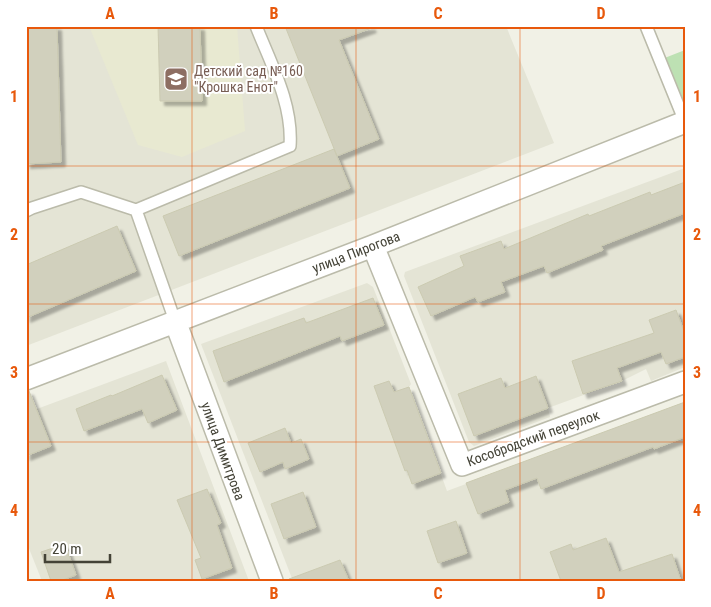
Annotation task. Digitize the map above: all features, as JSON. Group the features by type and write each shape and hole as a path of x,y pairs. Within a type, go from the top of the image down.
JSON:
{"street":[{"name":"улица Пирогова","path":"26,379 373,246 685,122"},
{"name":"Кособродский переулок","path":"373,246 462,465 685,382"},
{"name":"улица Димитрова","path":"175,321 272,581"}],"lane":[{"path":"26,211 81,192 136,210 290,146 291,129 286,102 256,26"},
{"path":"646,26 685,122"},
{"path":"136,210 175,321"}],"shaded area":[{"path":"26,26 506,26 554,143 26,346"},
{"name":"Детский сад №160 \"Крошка Енот\"","path":"89,26 237,26 245,131 182,157 138,145"},
{"path":"685,168 685,367 651,381 646,369 622,381 548,408 550,417 474,446 469,442 404,276 405,272"},
{"path":"367,283 373,287 411,384 409,387 447,491 685,402 685,581 293,581 201,344"},
{"path":"166,361 249,581 42,581 26,541 26,413"}],"green space":[{"path":"685,50 685,98 679,100 662,59"}],"building":[{"path":"26,26 57,26 61,162 26,164"},
{"path":"158,26 200,26 202,101 160,101"},
{"path":"285,26 371,26 372,28 339,40 379,139 337,156"},
{"path":"334,149 350,188 179,256 163,216"},
{"path":"685,182 685,213 601,246 603,250 547,273 544,266 501,282 505,292 478,302 475,297 431,316 418,287 464,266 460,256 501,241 504,249 588,214 589,216 650,192 651,195"},
{"path":"117,226 136,271 26,318 26,265"},
{"path":"373,298 384,325 342,341 340,336 224,382 213,351 304,318 306,323"},
{"path":"676,310 685,334 685,357 666,364 661,352 617,368 622,381 583,394 572,361 654,333 649,320"},
{"path":"162,375 177,410 148,423 142,409 84,431 76,409"},
{"path":"536,376 548,408 474,436 458,394 501,378 505,388"},
{"path":"389,381 394,392 409,387 441,473 412,484 407,470 405,471 374,386"},
{"path":"26,391 29,391 51,446 26,456"},
{"path":"685,402 685,437 541,489 537,478 505,490 509,502 478,514 466,483"},
{"path":"285,428 291,443 301,439 309,459 285,469 283,462 260,472 248,443"},
{"path":"207,489 221,523 217,525 232,568 202,579 195,560 201,558 177,500"},
{"path":"303,492 316,527 284,539 271,504"},
{"path":"456,521 467,553 438,563 427,531"},
{"path":"606,538 619,572 672,554 681,581 561,581 550,552 571,544 573,550"},
{"path":"65,544 76,575 60,581 51,581 41,552"},
{"path":"340,560 349,581 289,581 289,579"}],"place":[{"name":"Детский сад №160 \"Крошка Енот\"","path":"176,79"}]}
